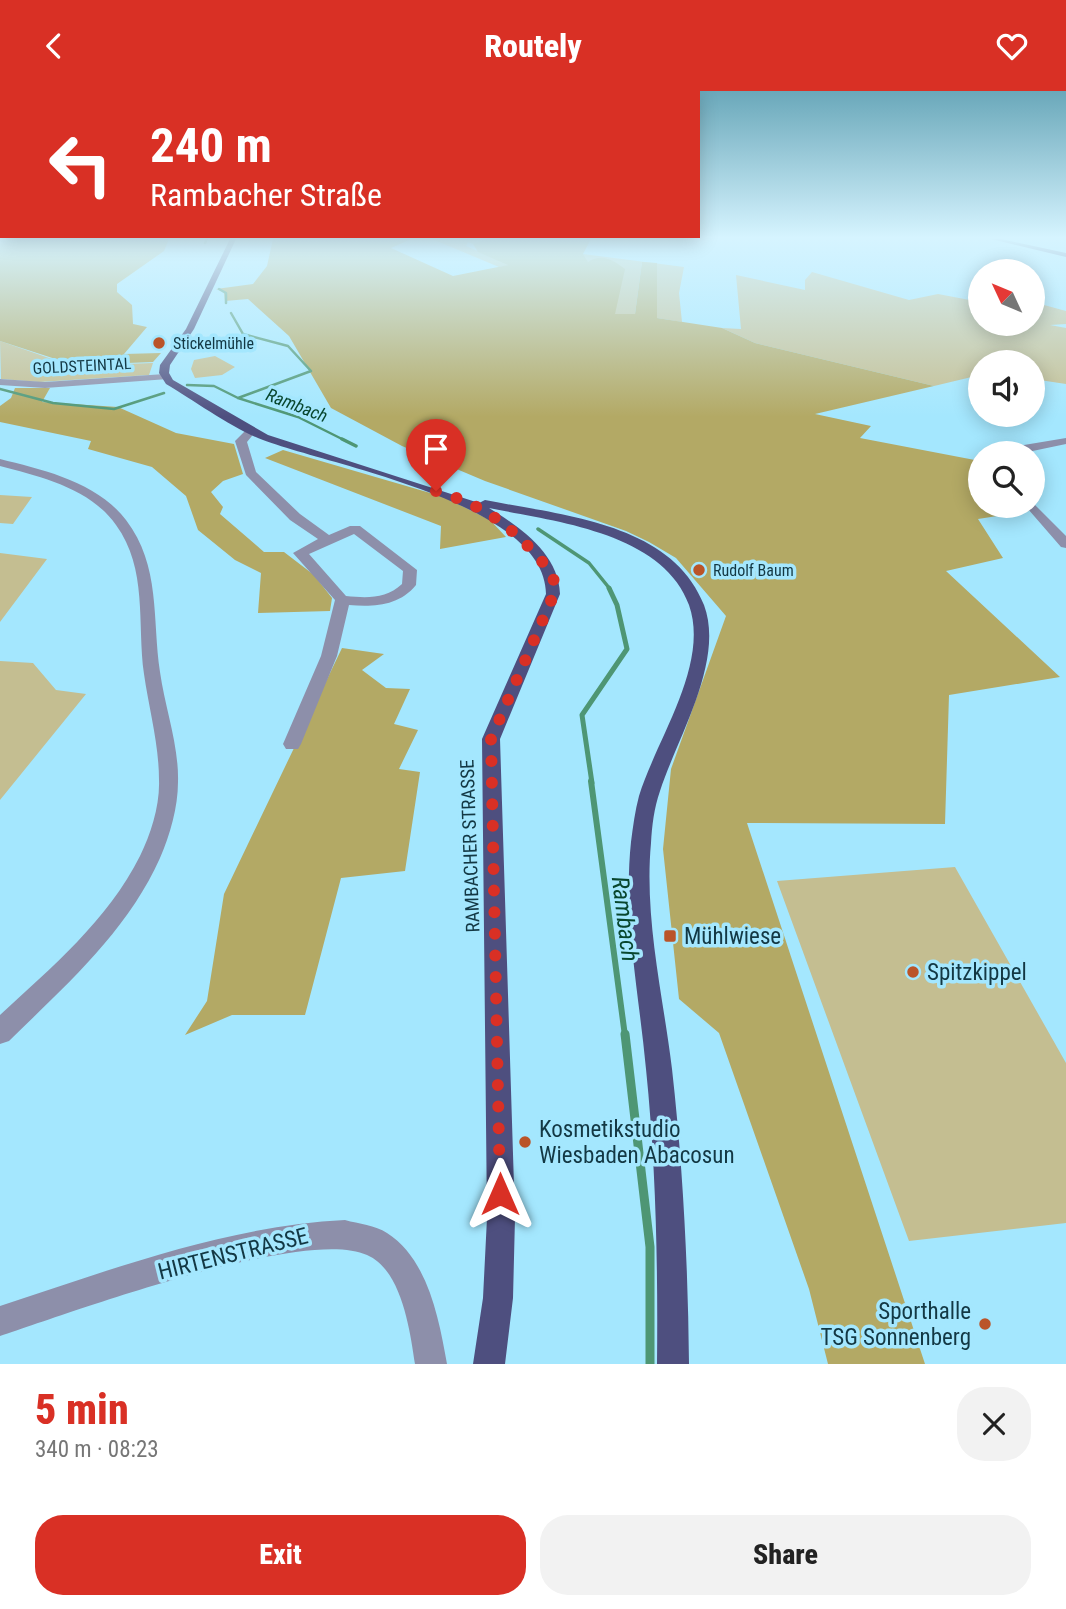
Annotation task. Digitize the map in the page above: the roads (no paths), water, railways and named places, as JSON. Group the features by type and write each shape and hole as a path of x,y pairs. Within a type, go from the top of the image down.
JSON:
{"main road":[{"path":"165,377 165,365 190,328 204,298"},
{"name":"RAMBACHER STRASSE","path":"165,377 179,390 251,431 464,500 512,528 549,569 555,587 491,739 500,1218 496,1318 489,1364"},
{"path":"464,500 594,526 642,547 681,580 702,619 704,635 699,664 655,771 647,797 640,844 640,876 662,1100 674,1271 673,1364"},
{"path":"512,528 519,520 533,515"}],"street":[{"name":"GOLDSTEINTAL","path":"0,383 45,385 165,377"},
{"path":"251,431 241,441 250,473 295,517 328,540"},
{"path":"1045,444 1066,441"},
{"path":"0,462 74,485 96,496 117,514 129,533 142,565 155,690 168,761 169,782 163,824 149,863 132,890 94,938 0,1033"},
{"path":"1043,518 1066,544"},
{"path":"292,744 324,671 339,626 342,600 321,573 300,553 355,529 406,566 412,575 405,590 392,598 375,602 342,600"},
{"name":"HIRTENSTRASSE","path":"0,1321 193,1260 298,1236 345,1234 373,1241 397,1262 418,1307 432,1364"}],"waterway":[{"name":"Rambach","path":"226,298 226,303"},
{"name":"Rambach","path":"231,313 243,334 288,346 311,371 238,398"},
{"path":"187,385 214,386 238,398"},
{"path":"0,389 53,403 114,409 164,393"},
{"name":"Rambach","path":"238,398 298,417 356,446"},
{"name":"Rambach","path":"538,529 589,563 610,589"},
{"name":"Rambach","path":"592,783 582,715 627,649 617,605 609,588"},
{"name":"Rambach","path":"591,781 625,1036"},
{"name":"Rambach","path":"625,1034 650,1247 650,1364"}],"place":[{"name":"Stickelmühle","path":"159,343"},
{"name":"Rudolf Baum","path":"699,570"},
{"name":"Mühlwiese","path":"670,936"},
{"name":"Spitzkippel","path":"913,972"},
{"name":"Kosmetikstudio Wiesbaden Abacosun","path":"525,1142"},
{"name":"Sporthalle TSG Sonnenberg","path":"985,1324"}]}
